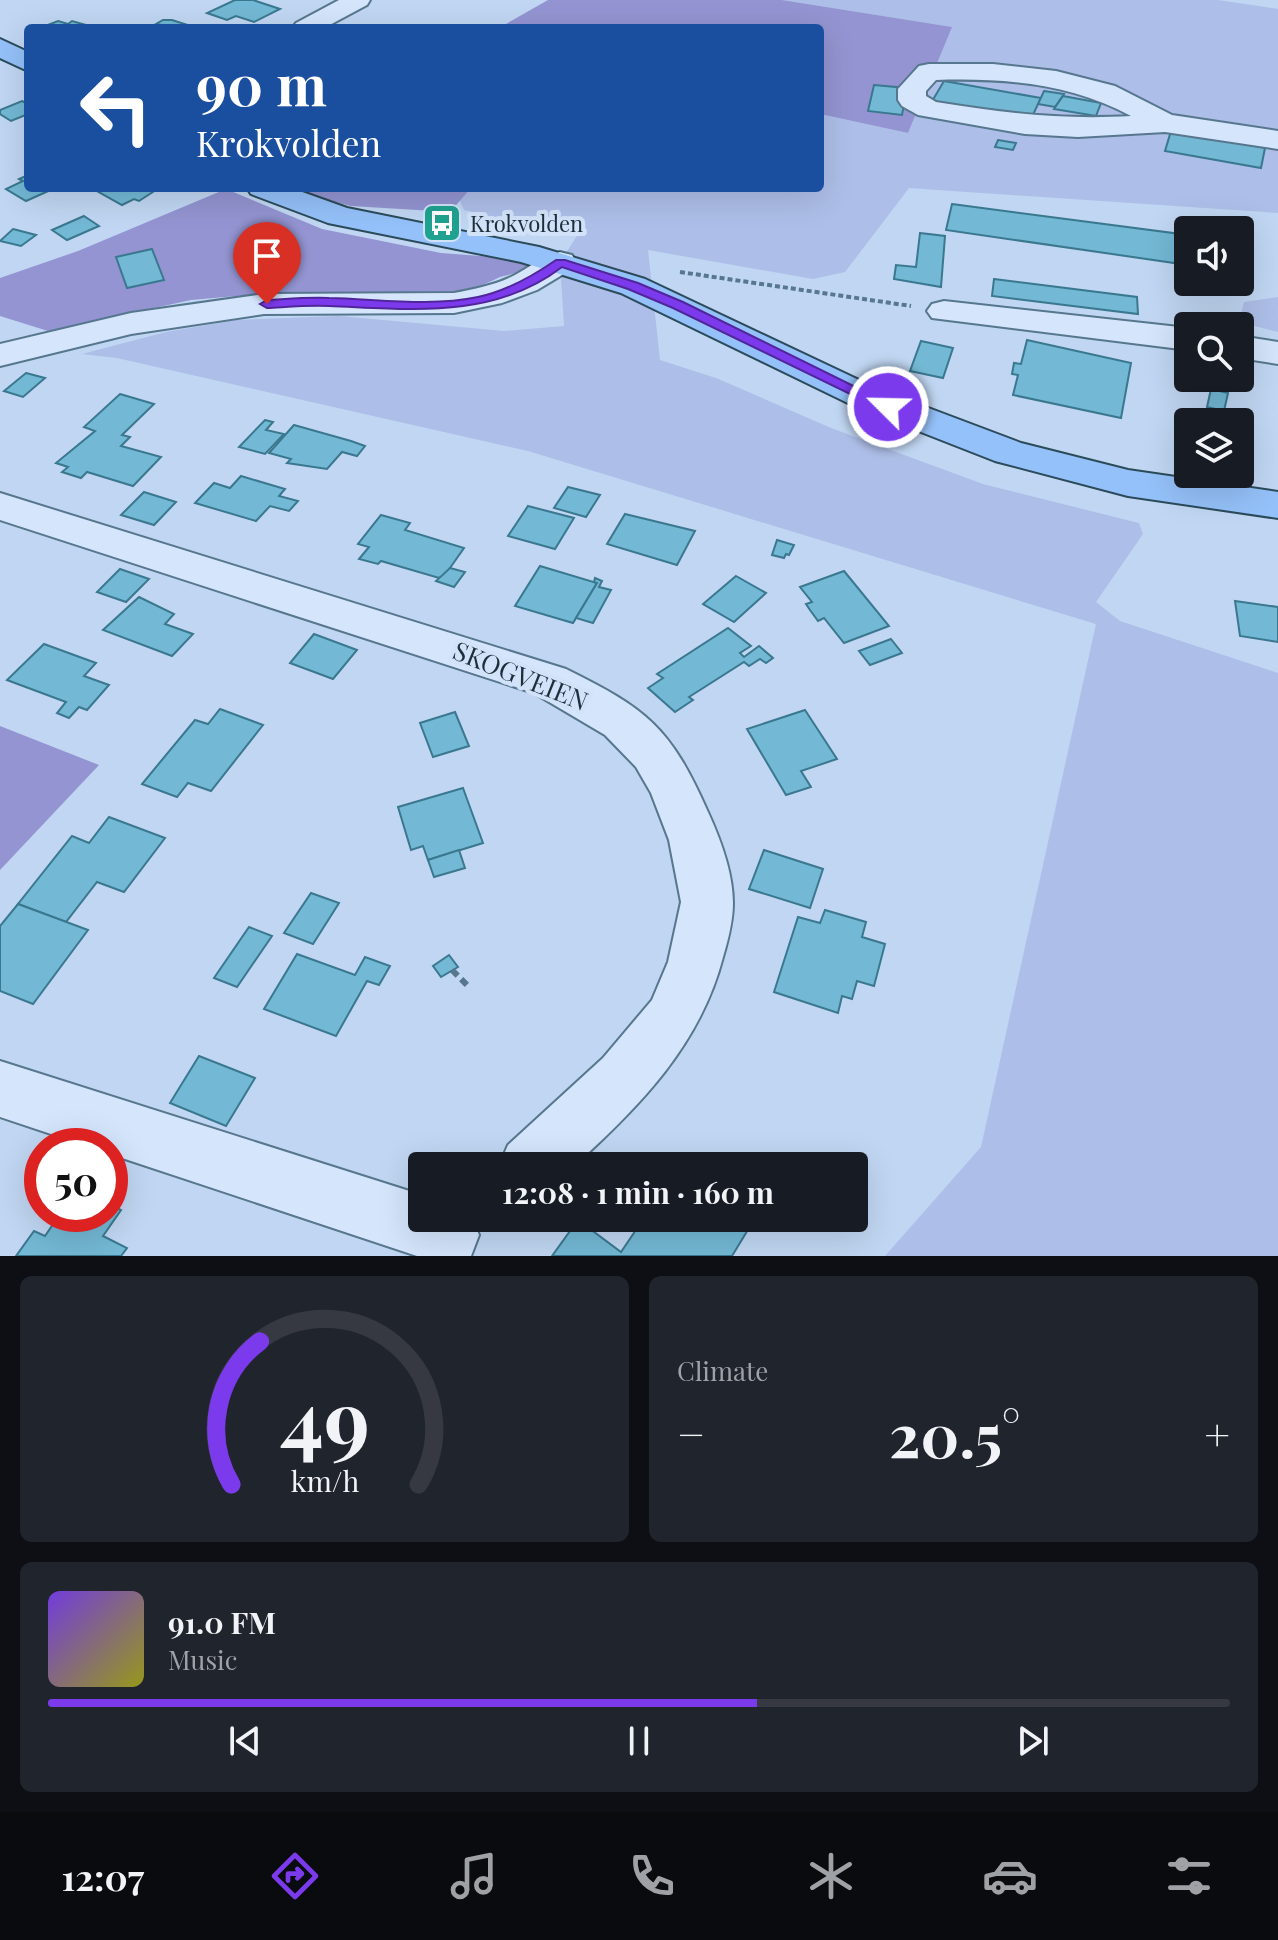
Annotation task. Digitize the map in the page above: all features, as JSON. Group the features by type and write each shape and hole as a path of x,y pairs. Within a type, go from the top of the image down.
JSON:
{"main road":[{"path":"0,47 24,61"},
{"path":"273,192 339,216 560,262 633,286 865,397 1009,452 1128,483 1278,505"}],"street":[{"path":"313,24 358,0"},
{"path":"1165,123 1099,90 1040,76 929,72 912,89 912,100 928,109 1025,125 1078,128 1165,123 1278,140"},
{"path":"0,355 106,328 267,304 325,302 415,306 478,301 509,292 560,262"},
{"path":"944,311 1174,337"},
{"path":"1254,349 1278,353"},
{"name":"SKOGVEIEN","path":"0,506 550,681 606,710 643,741 677,796 695,842 707,901 695,960 674,1015 627,1076 544,1152"},
{"path":"0,1089 447,1236"}],"path":[{"path":"667,271 944,311"},
{"path":"452,970 467,985"}],"shaded area":[{"path":"548,0 782,0 952,27 908,133 824,115 824,24 506,24"},
{"path":"782,0 1218,0 1278,9 1278,213 909,188 845,272 813,279 648,250 660,360 716,378 831,428 983,484 1139,523 1143,534 1096,602 1120,621 1278,673 1278,1256 885,1256 981,1147 1096,624 528,451 117,358 82,354 166,332 236,320 339,316 504,331 564,326 560,262 577,236 464,210 459,199 467,192 824,192 824,115 908,133 951,27"},
{"path":"219,192 233,192 322,229 441,253 560,262 500,277 466,293 427,296 374,292 280,292 191,300 48,331 0,316 0,278 78,251"},
{"path":"296,192 468,192 450,212 351,206"},
{"path":"1278,297 1278,332 1254,326 1254,312 1242,312 1244,302"},
{"path":"0,726 99,765 0,870"}],"building":[{"path":"235,0 253,0 280,9 254,22 236,16 227,20 207,13"},
{"path":"172,20 184,24 156,24"},
{"path":"944,81 1041,98 1030,121 931,103"},
{"path":"874,85 907,88 902,115 868,111"},
{"path":"1044,91 1064,94 1055,107 1038,104"},
{"path":"1063,96 1101,103 1096,116 1054,109"},
{"path":"24,102 24,116 11,121 0,114 0,110"},
{"path":"1171,131 1265,148 1261,168 1165,151"},
{"path":"998,140 1016,143 1013,150 995,147"},
{"path":"24,177 24,192 46,192 26,201 6,189 23,181 19,179"},
{"path":"99,192 153,192 139,201 134,199 122,205"},
{"path":"952,204 1174,233 1174,263 946,230"},
{"path":"84,216 99,226 67,240 52,230"},
{"path":"13,229 36,235 21,246 0,241"},
{"path":"920,233 945,236 941,287 894,279 896,265 916,267"},
{"path":"152,249 164,280 127,288 116,257"},
{"path":"994,279 1137,297 1138,314 992,296"},
{"path":"1027,340 1131,363 1121,418 1013,395 1018,375 1012,374 1014,363 1021,364"},
{"path":"921,341 953,348 943,378 910,371"},
{"path":"26,373 45,378 23,397 4,391"},
{"path":"1210,392 1228,393 1225,408 1207,407"},
{"path":"120,394 154,404 122,435 130,437 121,446 161,457 133,486 87,472 81,478 62,472 68,467 56,463 95,431 84,427"},
{"path":"265,420 273,422 266,430 284,434 265,454 239,447"},
{"path":"294,425 365,446 357,456 342,452 327,469 287,463 291,459 269,453"},
{"path":"241,476 285,489 279,496 298,501 289,511 270,506 256,521 195,503 214,483 230,488"},
{"path":"568,487 600,495 586,517 554,508"},
{"path":"144,492 176,502 154,525 121,515"},
{"path":"528,506 574,518 555,549 508,536"},
{"path":"625,514 695,531 677,565 607,544"},
{"path":"381,515 410,523 405,530 464,548 445,575 439,578 381,561 378,564 359,559 369,547 358,544"},
{"path":"777,540 794,545 784,558 772,555"},
{"path":"540,566 597,583 573,623 515,606"},
{"path":"450,568 465,572 454,587 436,581"},
{"path":"120,569 149,579 126,602 97,592"},
{"path":"844,571 889,626 844,643 824,618 818,621 806,604 812,602 800,587"},
{"path":"736,576 766,593 734,622 703,604"},
{"path":"595,578 602,581 599,587 611,590 593,623 576,618 597,583 594,582"},
{"path":"139,597 174,614 165,624 193,634 172,656 103,630"},
{"path":"1235,601 1278,607 1278,642 1240,636"},
{"path":"728,628 751,646 740,653 744,657 759,646 773,658 766,663 760,659 749,666 744,662 689,697 693,700 675,712 648,688 663,678 657,674"},
{"path":"314,634 357,650 333,679 290,663"},
{"path":"891,639 902,653 870,665 859,651"},
{"path":"44,644 96,663 84,676 109,685 87,710 79,707 69,718 57,713 66,702 7,680"},
{"path":"220,709 263,725 211,791 188,783 177,797 142,784 195,720 208,724"},
{"path":"805,710 837,759 801,771 811,787 786,795 747,729"},
{"path":"455,712 469,746 433,757 420,723"},
{"path":"463,788 483,843 428,860 423,846 411,850 398,807"},
{"path":"109,817 165,838 124,892 97,882 66,922 18,904 72,836 89,843"},
{"path":"459,850 465,868 434,877 428,860"},
{"path":"764,850 823,869 810,908 749,889"},
{"path":"311,893 339,903 313,944 284,933"},
{"path":"18,904 88,930 33,1004 0,991 0,926"},
{"path":"825,910 866,922 862,937 885,944 874,986 857,981 852,999 842,996 838,1013 774,992 798,917 820,923"},
{"path":"249,927 272,936 237,987 214,978"},
{"path":"297,954 355,975 365,957 390,966 379,985 367,981 336,1036 264,1009"},
{"path":"449,955 458,967 441,977 433,966"},
{"path":"199,1056 255,1078 226,1126 170,1103"},
{"path":"33,1232 45,1236 48,1232 106,1232 103,1236 127,1248 121,1256 16,1256"},
{"path":"569,1232 594,1232 621,1252 635,1232 747,1232 732,1256 552,1256"}],"place":[{"name":"Krokvolden","path":"442,223"}],"route":[{"path":"267,304 325,302 415,306 478,301 509,292 560,262 633,286 678,305 888,407"}]}
